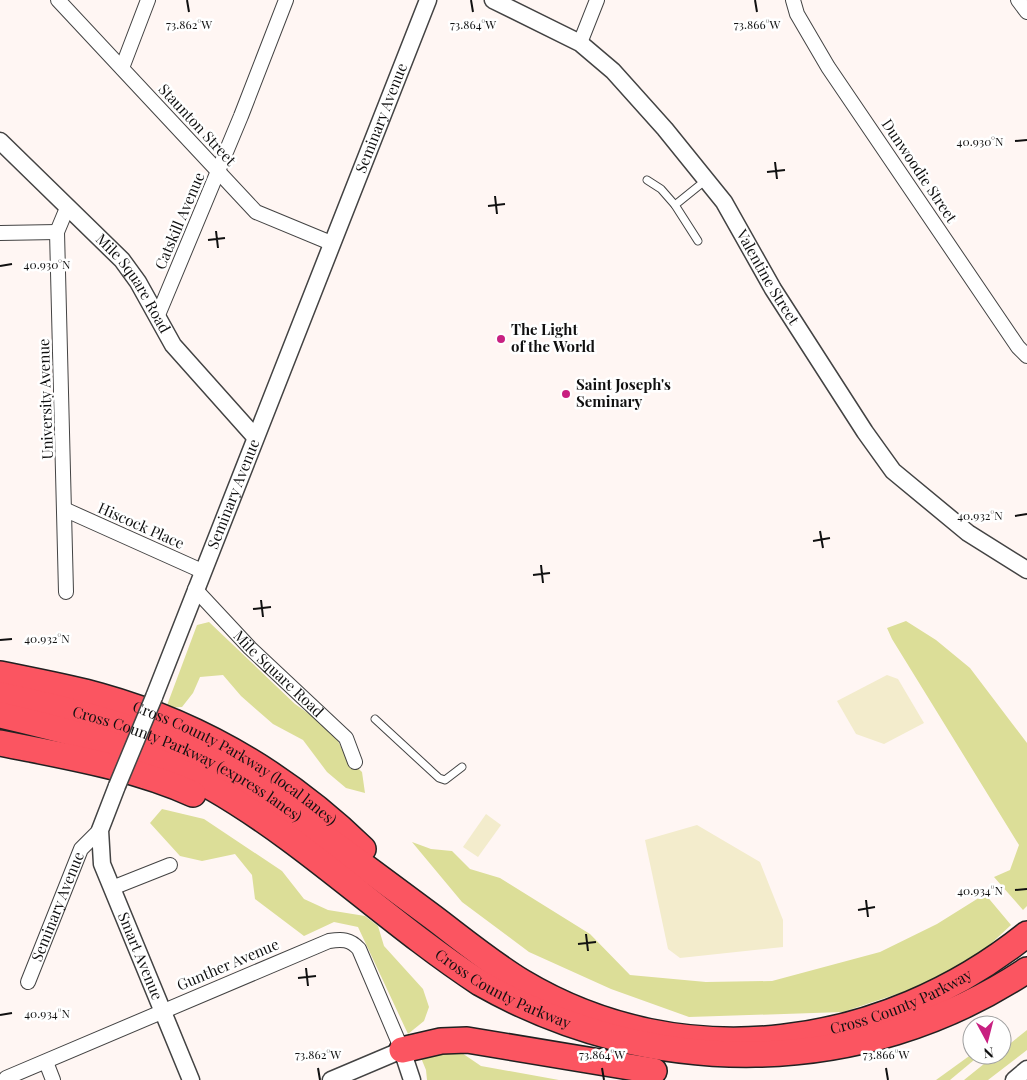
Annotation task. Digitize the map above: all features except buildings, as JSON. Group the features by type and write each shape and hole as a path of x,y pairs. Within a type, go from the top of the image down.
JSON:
{"highway":[{"name":"Cross County Parkway (local lanes)","path":"0,674 120,702 185,727 240,754 269,772 335,822 433,918"},
{"name":"Cross County Parkway (express lanes)","path":"0,695 120,724 178,746 216,764 286,808 433,918"},
{"name":"Cross County Parkway (express lanes)","path":"0,715 114,744 163,763 239,804 314,860"},
{"path":"0,743 86,761 176,787 226,809 314,860"},
{"name":"Cross County Parkway","path":"314,860 452,964 507,999 558,1026 615,1047 677,1060 728,1064 797,1062 858,1051 910,1035 980,1002 1027,970"},
{"name":"Cross County Parkway","path":"433,918 499,967 538,991 566,1004 604,1019 645,1031 695,1040 721,1041 754,1040 804,1034 885,1014 958,982 1027,934"},
{"path":"402,1050 441,1042 474,1041 579,1060 676,1074"},
{"path":"733,1075 758,1072 797,1062"}],"street":[{"name":"Staunton Street","path":"58,0 256,212 331,243"},
{"path":"122,68 148,0"},
{"name":"Catskill Avenue","path":"158,315 218,172 286,0"},
{"name":"Seminary Avenue","path":"28,982 82,849 100,830 428,0"},
{"name":"Valentine Street","path":"493,0 580,43 613,71 724,202 773,289 865,432 893,471 907,485 968,533 1027,570"},
{"path":"580,43 597,0"},
{"name":"Dunwoodie Street","path":"793,0 797,14 828,68 1018,347 1027,356"},
{"path":"1018,0 1027,12"},
{"name":"Mile Square Road","path":"0,141 122,260 158,315 173,345 255,437"},
{"name":"University Avenue","path":"66,592 66,510 57,232 67,208"},
{"path":"0,233 57,232"},
{"name":"Hiscock Place","path":"66,510 202,571"},
{"name":"Mile Square Road","path":"196,589 250,648 346,738 355,762"},
{"name":"Smart Avenue","path":"100,830 102,864 191,1080"},
{"path":"112,888 170,865"},
{"name":"Gunther Avenue","path":"6,1078 329,941 344,939 359,949 402,1050"},
{"path":"331,1080 402,1050 412,1080"},
{"path":"46,1062 53,1080"},
{"path":"1014,1080 1027,1069"}],"lane":[{"path":"647,180 661,189 675,205 698,241"},
{"path":"675,205 706,180"},
{"path":"375,719 439,778 445,780 462,767"}],"green space":[{"path":"906,621 936,640 970,668 1027,743 1027,906 1023,910 994,877 1010,870 1019,845 892,639 887,628"},
{"path":"209,622 295,704 333,731 346,757 362,772 365,793 346,788 327,772 303,740 273,724 241,696 223,675 200,677 193,693 182,707 166,708 197,625"},
{"path":"162,809 204,819 282,871 304,899 328,910 365,916 378,926 384,946 423,989 429,1007 424,1021 408,1034 358,927 334,922 304,936 255,899 252,875 235,854 202,861 180,856 150,823"},
{"path":"412,842 431,849 452,851 470,869 500,878 590,934 630,975 706,982 772,981 880,952 937,924 985,894 1011,925 967,966 906,991 843,1012 689,1017 611,989 529,952 462,902"},
{"path":"1027,1030 1027,1050 1012,1062 1012,1042"},
{"path":"456,1049 481,1066 559,1080 427,1080 426,1070 419,1053"},
{"path":"962,1061 962,1065 968,1065 950,1080 936,1080"},
{"path":"983,1065 1008,1065 988,1080 964,1080"}],"shaded area":[{"path":"887,675 898,679 924,723 884,744 856,734 837,701"},
{"path":"486,814 501,825 478,857 463,847"},
{"path":"697,825 760,862 783,920 783,947 680,958 668,949 645,840"}],"place":[{"name":"The Light of the World","path":"501,339"},
{"name":"Saint Joseph's Seminary","path":"566,394"}]}
